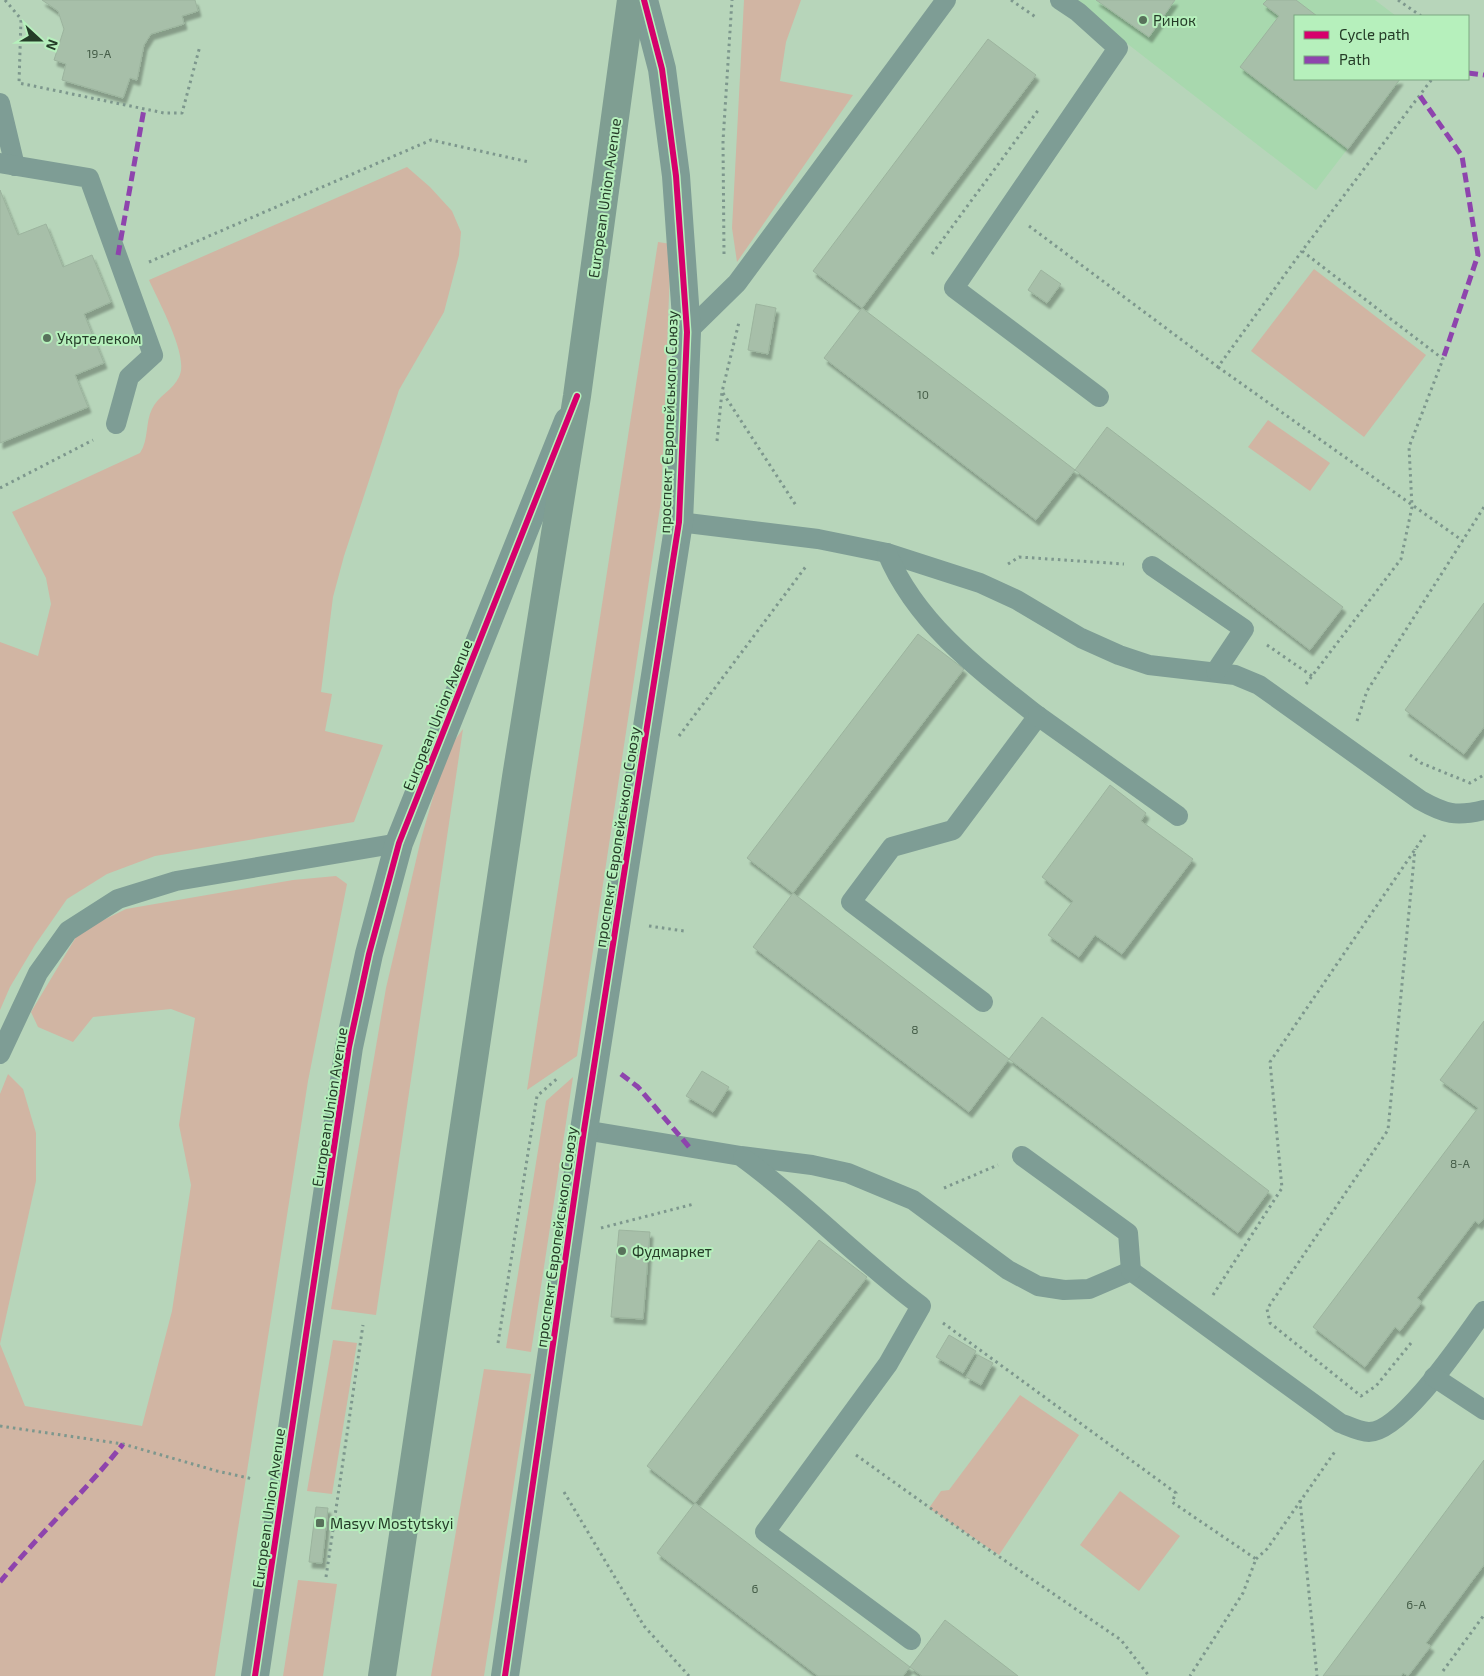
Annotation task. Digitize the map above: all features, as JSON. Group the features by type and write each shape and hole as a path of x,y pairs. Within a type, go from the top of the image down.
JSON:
{"main road":[{"name":"European Union Avenue","path":"382,1676 516,777 578,396 631,0"}],"street":[{"name":"проспект Європейського Союзу","path":"505,1676 584,1130 679,522 687,332 676,176 662,69 644,0"},
{"name":"European Union Avenue","path":"255,1676 349,1046 370,954 399,843 578,396"}],"lane":[{"path":"687,332 737,283 946,0"},
{"path":"1060,0 1078,12 1118,48 954,288 1098,397"},
{"path":"0,103 8,165 89,178 153,356 129,377 116,424"},
{"path":"679,522 818,539 887,553 980,583 1017,600 1081,638 1119,655 1149,665 1235,675 1259,685 1420,800 1442,812 1468,814 1484,810"},
{"path":"887,553 894,570 917,607 974,665 1038,716 1178,816"},
{"path":"1152,566 1244,629 1216,672"},
{"path":"983,1002 851,902 892,847 953,830 1038,716"},
{"path":"0,1054 38,973 68,931 118,899 176,881 399,843"},
{"path":"584,1130 741,1156 812,1165 848,1173 913,1200 1008,1270 1038,1286 1064,1290 1089,1289 1131,1271"},
{"path":"741,1156 766,1175 881,1276 920,1306 888,1364 765,1532 911,1640"},
{"path":"1022,1156 1128,1233 1131,1271 1340,1423 1369,1432 1387,1428 1401,1416 1434,1377 1484,1312"},
{"path":"1434,1377 1484,1410"}],"path":[{"path":"5,0 21,19 19,83 164,113 182,113 200,46"},
{"path":"1011,0 1043,22"},
{"path":"1398,0 1419,15"},
{"path":"1218,368 1302,251 1431,80"},
{"path":"932,254 1043,104"},
{"path":"123,273 431,140 529,162"},
{"path":"980,190 1218,368 1462,541"},
{"path":"1290,707 1401,559 1412,507 1409,447 1443,359 1302,251"},
{"path":"722,392 818,539"},
{"path":"0,488 80,448"},
{"path":"1365,726 1357,721 1367,692 1484,507"},
{"path":"980,583 1019,557 1152,566"},
{"path":"674,742 810,561"},
{"path":"1244,629 1312,676"},
{"path":"1405,752 1421,763 1470,783 1484,775"},
{"path":"1417,829 1425,834 1433,834"},
{"path":"1198,1319 1282,1188 1270,1062 1425,834"},
{"path":"1411,1343 1376,1386 1361,1396 1270,1323 1267,1309 1388,1130 1415,849"},
{"path":"643,925 684,931"},
{"path":"498,1344 537,1096 562,1074"},
{"path":"913,1200 1022,1156"},
{"path":"598,1228 694,1204"},
{"path":"920,1306 1176,1493 1172,1502 1256,1559"},
{"path":"326,1577 362,1325"},
{"path":"0,1426 123,1444 217,1471 257,1479"},
{"path":"1190,1676 1243,1593 1256,1559 1267,1549 1353,1427"},
{"path":"833,1438 982,1545 1121,1640 1149,1676"},
{"path":"560,1485 644,1626 689,1676"},
{"path":"1300,1500 1317,1676"},
{"path":"1443,1671 1484,1615"}],"shaded area":[{"path":"744,0 801,0 786,42 780,81 853,95 737,262 732,228"},
{"path":"1071,0 1375,0 1395,15 1294,15 1294,80 1400,80 1316,190"},
{"path":"407,167 430,187 452,211 461,232 459,255 444,312 399,390 344,556 333,597 321,692 332,694 325,731 383,745 354,822 155,856 107,874 67,899 35,945 10,987 0,1010 0,642 38,656 51,604 46,578 12,512 140,453 143,448 152,409 176,382 181,368 177,343 172,329 149,280"},
{"path":"658,242 671,244 661,501 577,1056 527,1090"},
{"path":"1314,269 1426,355 1364,437 1251,351"},
{"path":"1268,420 1330,463 1310,491 1248,447"},
{"path":"463,729 376,1315 331,1309 386,988 421,839 446,752"},
{"path":"336,876 347,884 308,1081 215,1676 0,1676 0,1344 25,1406 142,1426 172,1311 191,1185 179,1125 195,1018 171,1009 93,1017 73,1042 38,1027 31,1012 79,932 126,909 293,880"},
{"path":"8,1074 23,1089 36,1133 36,1181 0,1344 0,1094"},
{"path":"573,1077 531,1352 506,1348 546,1101"},
{"path":"333,1340 357,1343 332,1494 307,1491"},
{"path":"484,1369 531,1374 484,1676 431,1676"},
{"path":"1020,1395 1079,1435 999,1555 929,1508 941,1491 949,1490"},
{"path":"1120,1491 1180,1536 1139,1591 1080,1545"},
{"path":"298,1580 337,1584 323,1676 283,1676"}],"building":[{"path":"42,0 195,0 198,11 182,16 184,24 151,34 144,45 137,80 130,78 123,98 62,80 66,64 54,60 64,29 58,11"},
{"name":"Ринок","path":"1096,0 1175,0 1149,37"},
{"path":"1267,0 1296,0 1316,15 1294,15 1294,80 1399,80 1348,149 1240,67 1279,16 1263,4"},
{"path":"988,39 1036,75 862,308 813,271"},
{"name":"Укртелеком","path":"0,190 18,235 46,224 63,267 92,255 111,302 84,314 104,363 75,375 88,407 0,443"},
{"path":"1041,270 1061,284 1047,303 1028,290"},
{"path":"756,304 776,308 768,354 748,350"},
{"path":"862,308 1075,470 1036,520 824,358"},
{"path":"1107,427 1343,607 1310,650 1075,470"},
{"path":"1484,603 1484,727 1464,754 1405,710"},
{"path":"918,634 964,669 793,893 747,858"},
{"path":"1110,785 1146,813 1141,821 1193,859 1122,954 1095,935 1079,957 1048,935 1073,901 1042,877"},
{"path":"793,893 1009,1059 969,1112 753,947"},
{"path":"1042,1017 1269,1191 1238,1233 1009,1059"},
{"path":"1484,1021 1484,1218 1479,1224 1475,1221 1417,1298 1422,1302 1400,1331 1395,1327 1365,1367 1313,1327 1478,1108 1440,1080"},
{"path":"702,1071 729,1087 713,1112 686,1096"},
{"path":"619,1230 650,1232 643,1319 611,1317"},
{"path":"819,1240 867,1277 695,1503 647,1466"},
{"path":"949,1335 976,1351 963,1373 936,1357"},
{"path":"978,1355 993,1363 981,1385 966,1377"},
{"path":"1484,1460 1484,1565 1426,1643 1431,1646 1408,1676 1403,1673 1401,1676 1323,1676"},
{"path":"695,1503 910,1667 903,1676 818,1676 657,1553"},
{"path":"316,1507 328,1508 322,1563 309,1562"},
{"path":"945,1620 1018,1676 922,1676 910,1667"}],"marked path":[{"path":"1469,73 1484,75"},
{"path":"1420,96 1462,156 1478,255 1443,359"},
{"path":"118,255 144,109"},
{"path":"621,1074 638,1087 690,1148"},
{"path":"0,1582 123,1444"}],"cycle path":[{"path":"505,1676 584,1130 679,522 687,332 676,176 662,69 644,0"},
{"path":"255,1676 349,1047 369,954 399,843 577,396"}],"place":[{"name":"Ринок","path":"1143,20"},
{"name":"Укртелеком","path":"47,338"},
{"name":"Фудмаркет","path":"622,1251"},
{"name":"Masyv Mostytskyi","path":"320,1523"}]}
